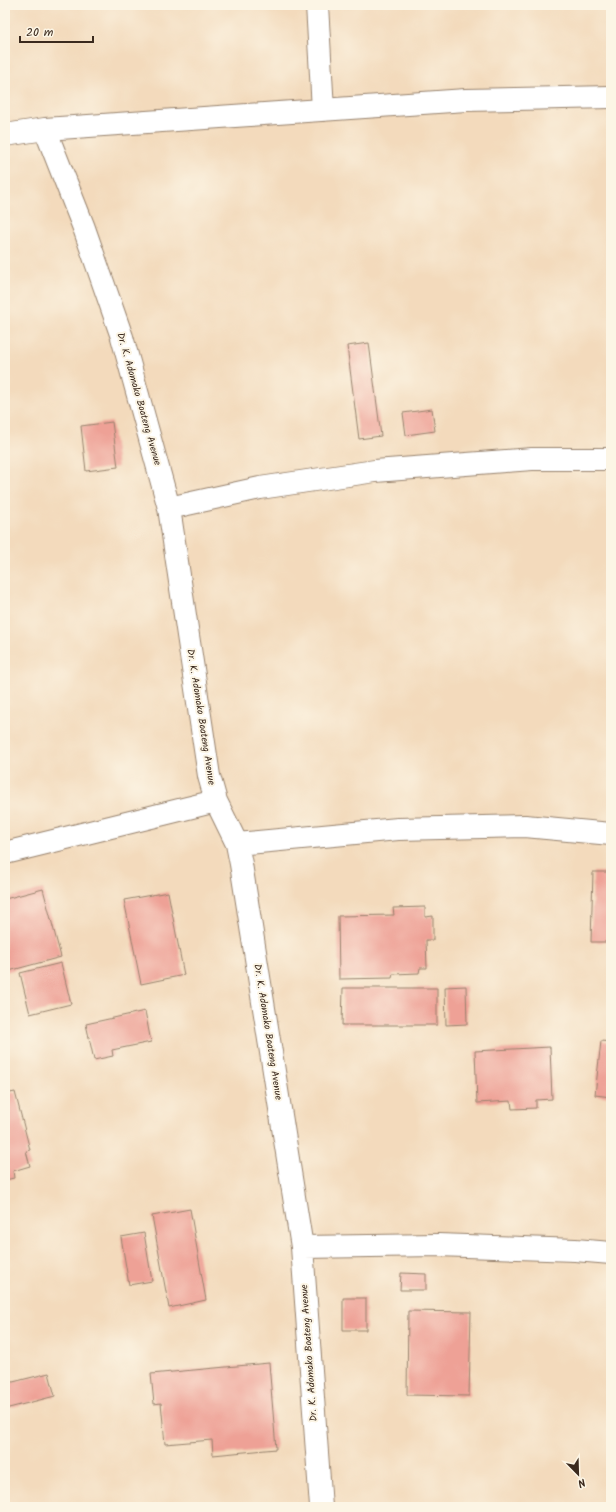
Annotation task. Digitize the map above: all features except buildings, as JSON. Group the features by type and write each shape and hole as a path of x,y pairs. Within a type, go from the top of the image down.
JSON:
{"street":[{"path":"316,5 323,110"},
{"path":"5,135 45,129 466,100 611,97"},
{"name":"Dr. K. Adomako Boateng Avenue","path":"45,129 84,228 122,337 169,508 209,776 216,801 237,844 302,1247 321,1507"},
{"path":"169,508 260,488 375,471 532,459 611,459"},
{"path":"5,853 216,801"},
{"path":"237,844 398,829 525,826 611,834"},
{"path":"302,1247 438,1245 575,1250 611,1254"}]}
